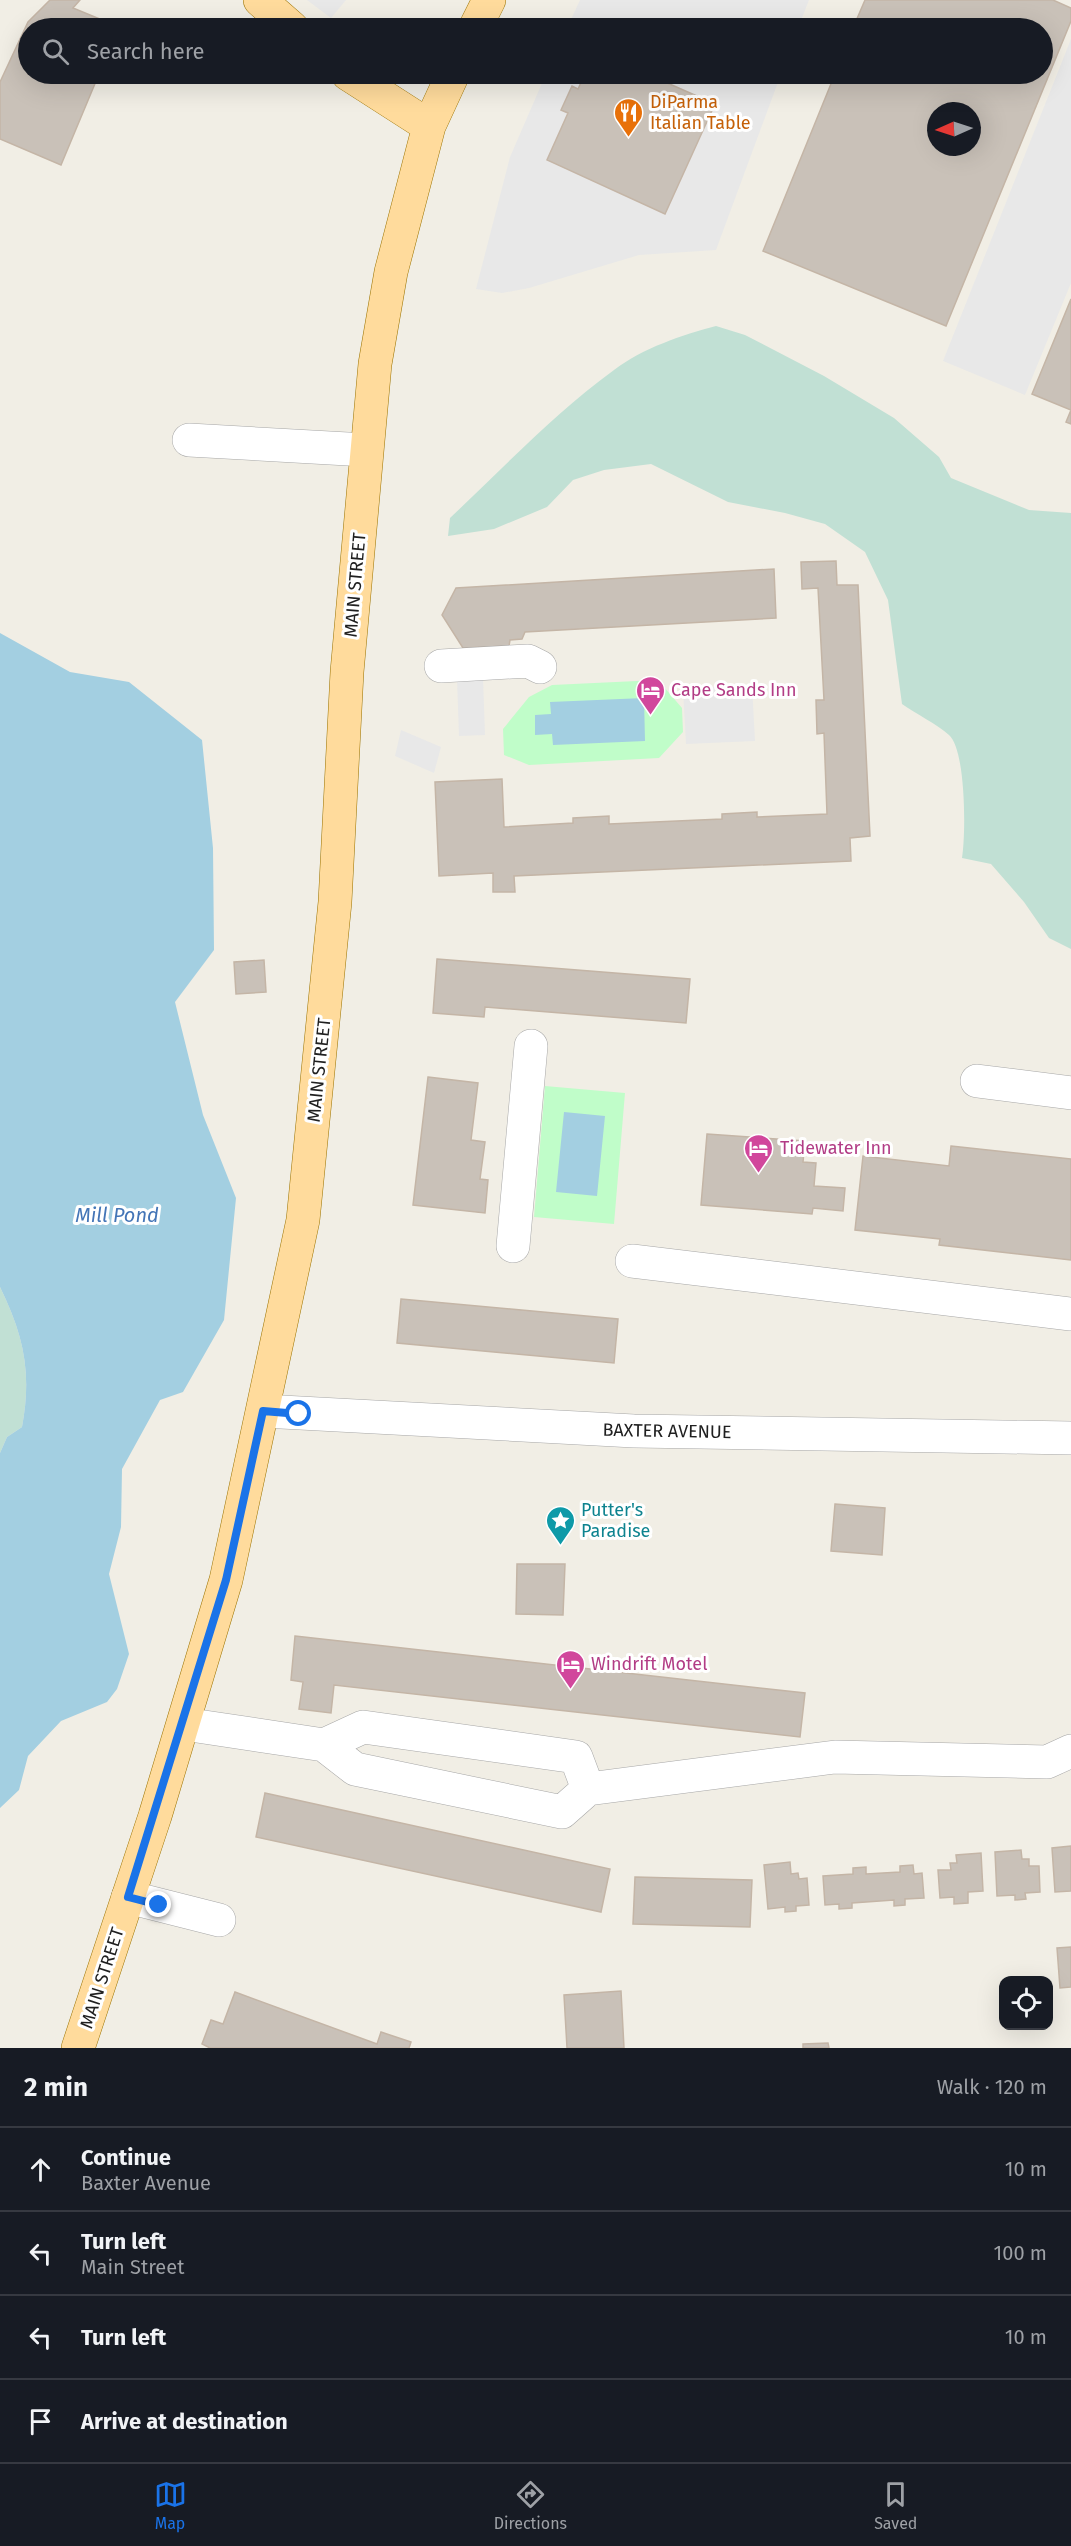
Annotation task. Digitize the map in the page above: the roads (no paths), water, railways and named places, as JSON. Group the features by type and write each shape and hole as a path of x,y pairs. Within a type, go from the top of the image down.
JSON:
{"main road":[{"path":"260,0 281,18"},
{"path":"480,18 489,0"},
{"path":"364,84 429,126"},
{"name":"MAIN STREET","path":"78,2048 184,1724 226,1580 303,1220 335,902 347,672 375,364 391,272 429,126 448,84"}],"street":[{"path":"189,440 366,450"},
{"path":"441,666 528,661 540,666"},
{"path":"513,1246 531,1046"},
{"path":"977,1082 1071,1093"},
{"path":"632,1261 1071,1314"},
{"name":"BAXTER AVENUE","path":"263,1411 634,1431 1071,1438"},
{"path":"184,1724 324,1745 355,1769 562,1812 588,1789 835,1757 1047,1762 1071,1751"},
{"path":"324,1745 363,1727 576,1757 588,1789"},
{"path":"128,1897 219,1920"}],"water":[{"name":"Mill Pond","path":"0,633 70,672 129,682 202,740 213,848 214,950 175,1002 203,1115 236,1198 224,1320 183,1392 160,1400 122,1469 121,1527 109,1574 129,1654 117,1689 107,1702 61,1721 28,1756 19,1790 0,1808 0,1453 7,1437 22,1427 26,1372 15,1322 0,1287"},
{"path":"644,698 645,741 553,745 552,734 535,735 535,715 551,714 550,702"},
{"path":"564,1112 605,1116 597,1196 556,1192"}],"place":[{"name":"DiParma Italian Table","path":"629,138"},
{"name":"Cape Sands Inn","path":"650,716"},
{"name":"Tidewater Inn","path":"759,1174"},
{"name":"Putter's Paradise","path":"560,1546"},
{"name":"Windrift Motel","path":"570,1690"}]}
